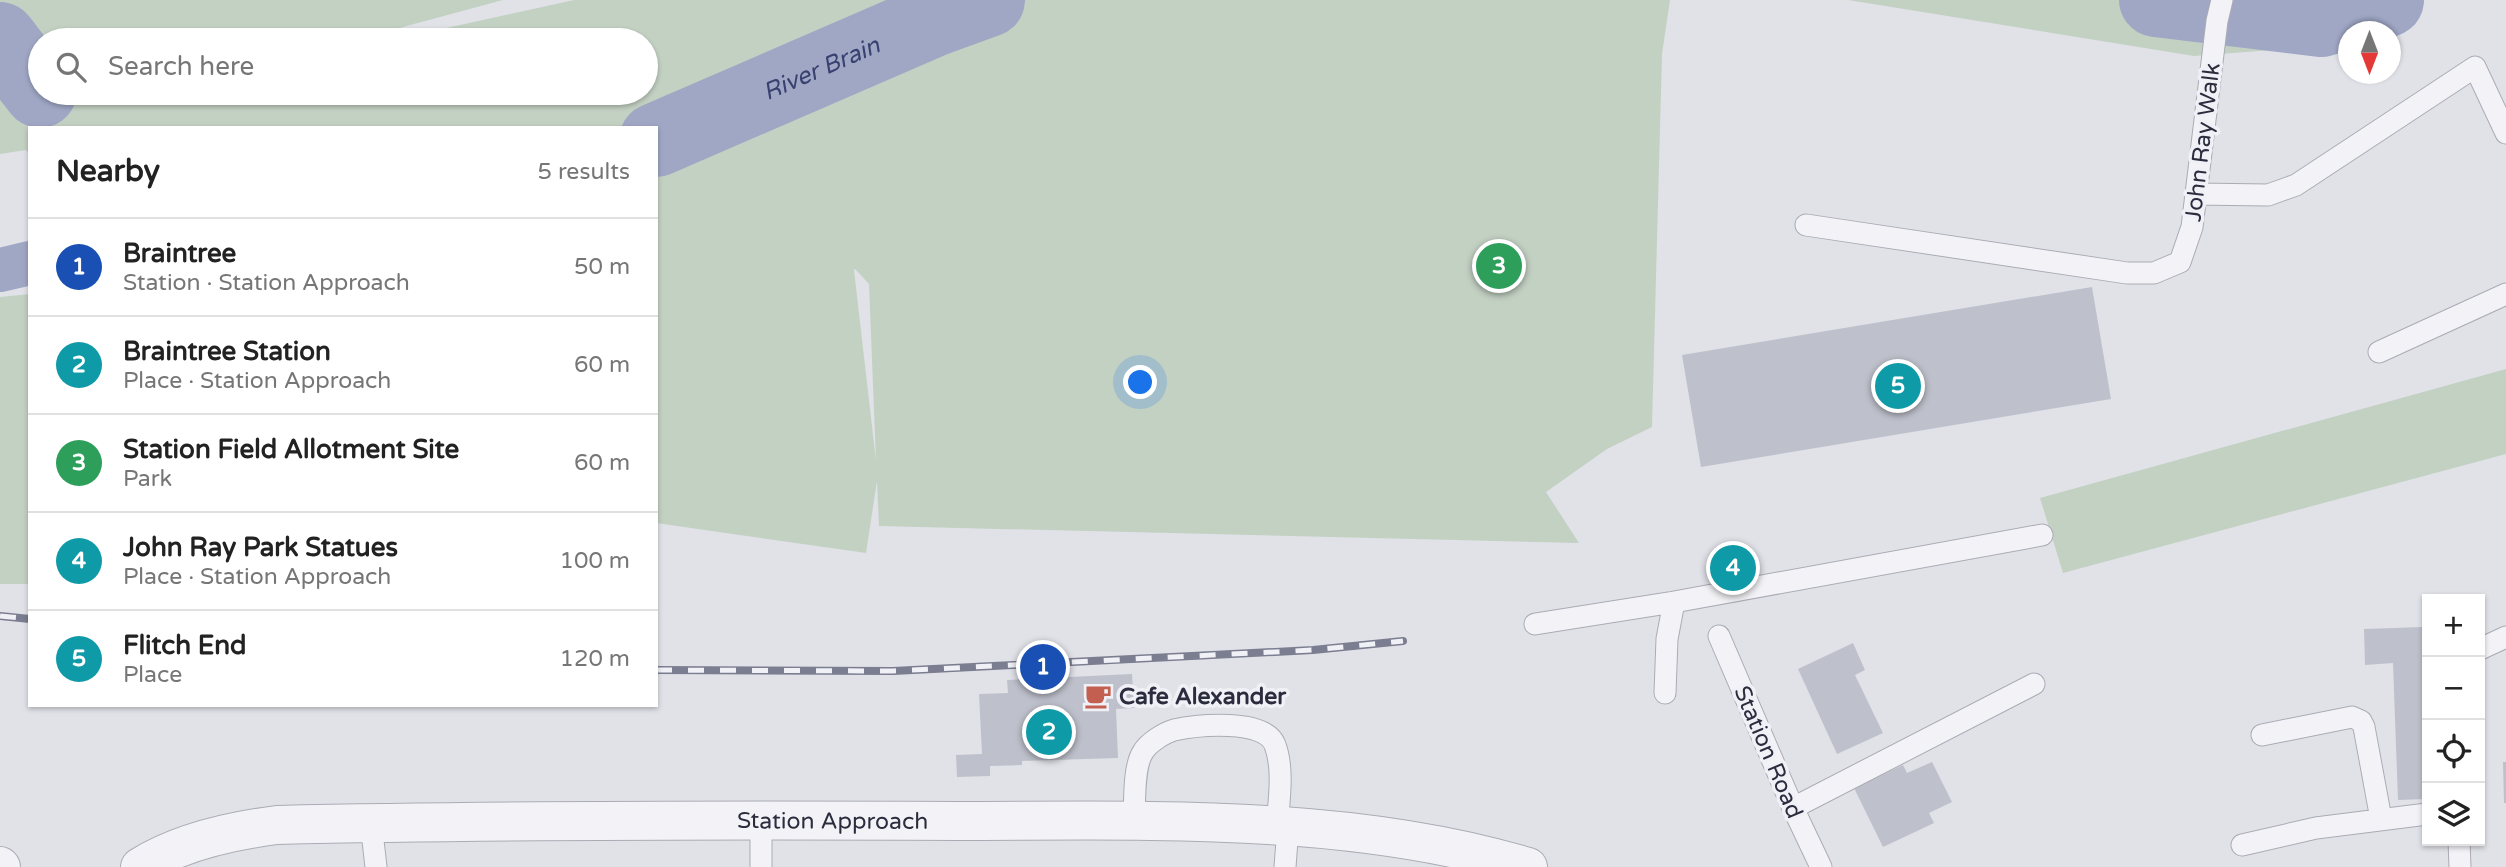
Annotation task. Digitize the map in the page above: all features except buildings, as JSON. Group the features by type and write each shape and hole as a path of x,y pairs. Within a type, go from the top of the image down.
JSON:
{"street":[{"name":"Station Approach","path":"140,867 166,853 236,830 277,825 761,821 1134,821 1282,827 1409,841 1483,853 1528,867"}],"lane":[{"name":"John Ray Walk","path":"1806,225 2127,273 2154,273 2179,262 2192,227 2217,21 2222,0"},
{"path":"2196,194 2268,195 2296,185 2475,67 2506,134"},
{"path":"2379,352 2506,294"},
{"path":"1535,624 1674,602 2042,535"},
{"path":"1665,693 1667,639 1674,602"},
{"name":"Station Road","path":"1719,636 1821,867"},
{"path":"2485,647 2506,637"},
{"path":"1793,808 2034,684"},
{"path":"2262,734 2352,717 2361,721 2381,819"},
{"path":"1134,821 1137,771 1143,752 1158,738 1172,730 1249,726 1262,730 1275,743 1285,867"},
{"path":"2242,845 2316,828 2422,815"},
{"path":"761,821 761,867"},
{"path":"371,823 376,867"},
{"path":"2459,846 2460,867"}],"green space":[{"path":"0,0 503,0 399,28 28,28 28,105 658,105 658,28 447,28 574,0 1670,0 1662,54 1652,427 1607,449 1546,492 1579,543 879,526 877,481 866,553 658,523 658,126 28,126 28,152 26,150 0,154","holes":["855,269 869,284 876,461 854,270"]},
{"path":"1848,0 2386,0 2383,21 2338,21 2338,45 2194,56"},
{"path":"28,294 28,584 0,584 0,297"},
{"path":"2506,369 2506,454 2063,573 2040,498"}],"waterway":[{"name":"River Brain","path":"658,139 933,20 988,0"},
{"name":"River Brain","path":"2156,0 2321,20 2387,0"},
{"name":"River Brain","path":"0,39 28,75"},
{"path":"0,270 28,263"}],"railway":[{"path":"0,616 28,619"},
{"path":"658,670 893,671 1313,650 1403,641"}],"place":[{"name":"Station Field Allotment Site","path":"1499,266"},
{"name":"Flitch End","path":"1898,386"},
{"name":"John Ray Park Statues","path":"1733,568"},
{"name":"Braintree","path":"1043,667"},
{"name":"Cafe Alexander","path":"1098,696"},
{"name":"Braintree Station","path":"1049,732"}]}
